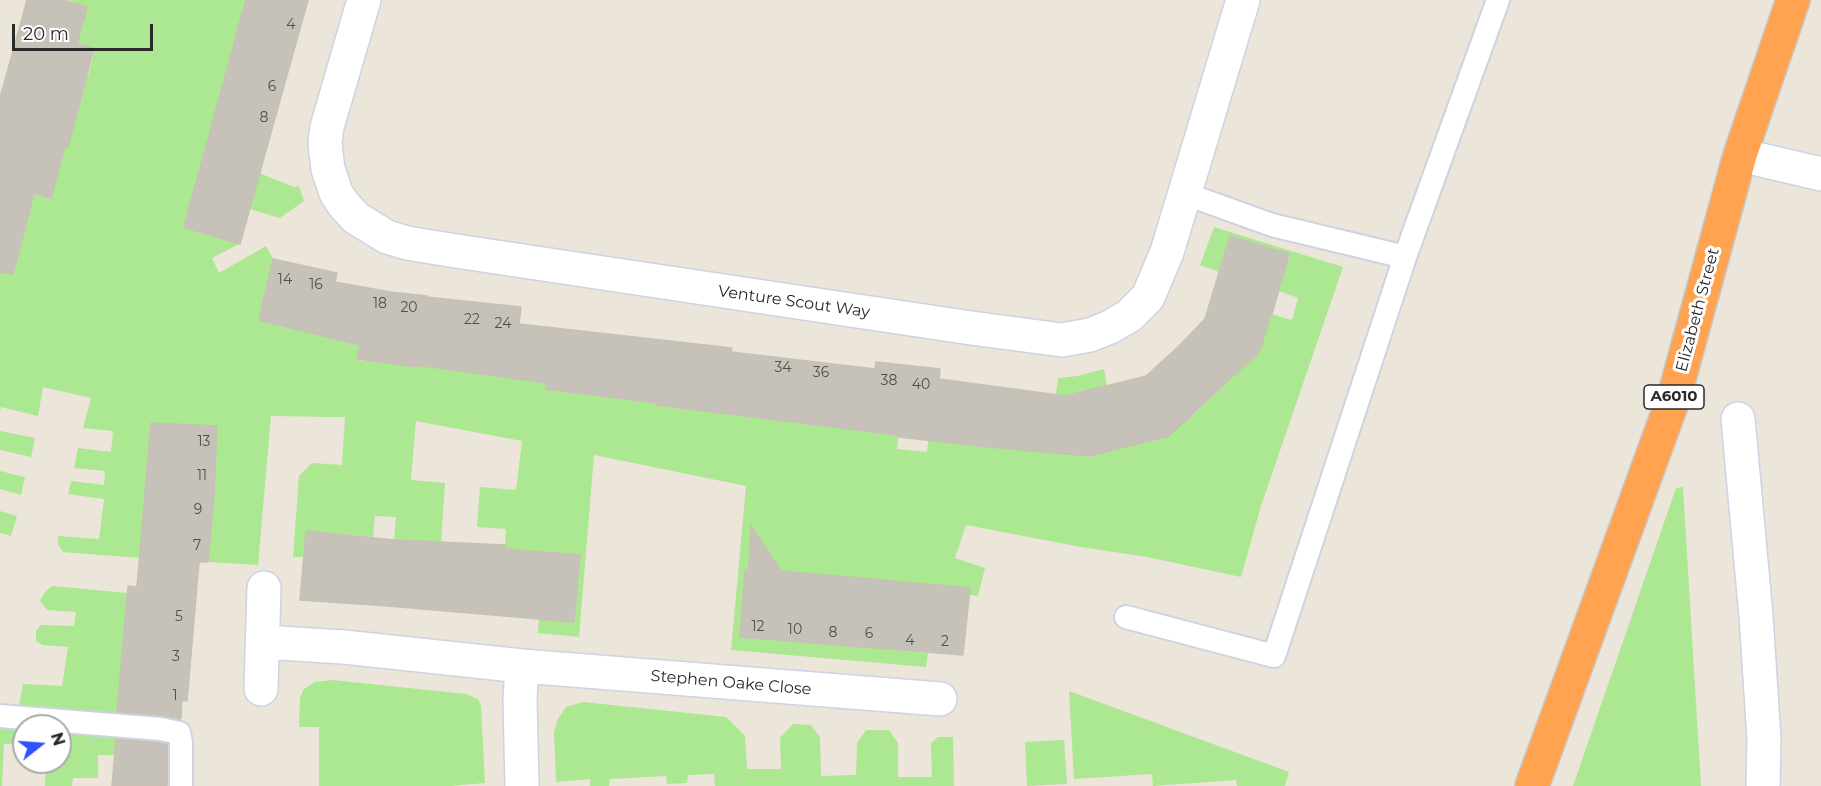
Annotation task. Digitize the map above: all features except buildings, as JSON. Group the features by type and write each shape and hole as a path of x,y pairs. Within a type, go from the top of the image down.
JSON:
{"highway":[{"name":"Elizabeth Street","path":"1532,786 1674,397 1740,155 1793,0"}],"street":[{"name":"Venture Scout Way","path":"364,0 327,127 325,142 328,169 336,193 356,218 387,237 407,243 1062,340 1090,335 1110,327 1130,316 1148,297 1167,252 1186,194 1243,0"},
{"path":"1740,155 1821,174"},
{"path":"1738,419 1756,616 1764,739 1763,786"},
{"path":"261,689 264,588"},
{"name":"Stephen Oake Close","path":"263,642 522,666 940,699"},
{"path":"522,666 520,699 522,786"}],"lane":[{"path":"1126,617 1274,656 1405,257 1498,0"},
{"path":"1186,194 1272,225 1405,257"},
{"path":"0,716 161,729 178,734 181,742 181,786"}],"green space":[{"path":"68,0 247,0 184,227 239,244 212,258 219,273 266,246 273,259 259,320 365,311 358,360 416,367 423,323 547,382 547,389 620,399 623,374 659,378 657,405 725,413 761,392 758,418 899,429 897,449 927,452 929,433 965,445 1034,451 1039,417 1053,417 1058,378 1078,376 1104,369 1107,386 1072,395 1087,456 1159,438 1144,378 1154,369 1194,414 1244,366 1202,323 1207,313 1271,314 1292,320 1298,298 1279,291 1288,254 1231,236 1219,272 1200,265 1214,227 1343,267 1261,506 1241,577 1147,557 966,525 955,558 985,568 978,596 969,595 969,588 898,581 893,650 928,653 926,667 731,650 746,486 594,455 579,637 538,633 539,619 574,622 580,556 505,550 506,529 477,527 480,487 516,490 522,441 416,421 411,480 445,483 441,542 394,540 396,517 375,516 373,537 306,531 304,557 293,557 299,476 312,463 342,465 345,417 271,416 258,565 208,562 215,459 140,558 63,552 58,544 58,536 99,539 104,499 68,494 71,481 104,485 105,471 74,468 78,448 111,452 113,431 83,428 91,398 43,387 38,416 1,407 0,411 0,274 33,193 51,198 57,174 41,169 48,142 68,147 78,111 68,71 88,76 95,49 77,44 87,7","holes":["750,553 769,571 816,575 810,643 740,637 745,571 749,570"]},
{"path":"259,173 294,187 299,186 304,201 280,218 249,209"},
{"path":"0,431 35,438 31,457 0,450"},
{"path":"0,471 25,477 21,495 0,489"},
{"path":"1683,487 1701,786 1573,786 1676,488"},
{"path":"0,511 17,516 11,536 0,533"},
{"path":"52,586 127,593 117,713 181,718 181,722 18,710 23,684 62,686 68,647 43,645 36,641 36,632 40,625 74,626 76,612 47,610 40,601"},
{"path":"332,680 466,694 478,699 481,706 485,783 451,786 319,786 319,727 299,727 300,697 304,689 315,682"},
{"path":"1069,691 1289,772 1285,786 1237,786 1236,780 1153,786 1152,774 1074,779"},
{"path":"583,702 726,717 745,736 747,769 781,769 780,738 793,724 811,725 820,737 821,776 856,775 857,743 866,730 889,730 898,743 898,777 932,777 931,743 938,737 953,737 954,786 715,786 714,774 688,775 687,783 667,784 666,776 610,779 609,786 590,786 590,779 556,782 554,732 558,719 566,707"},
{"path":"6,726 12,726 12,744 4,744 2,786 0,786 0,730"},
{"path":"72,731 155,736 168,752 167,770 146,769 117,755 98,755 98,778 73,778 72,786 45,786 46,774 72,774"},
{"path":"1064,740 1067,784 1027,786 1025,742"}]}
